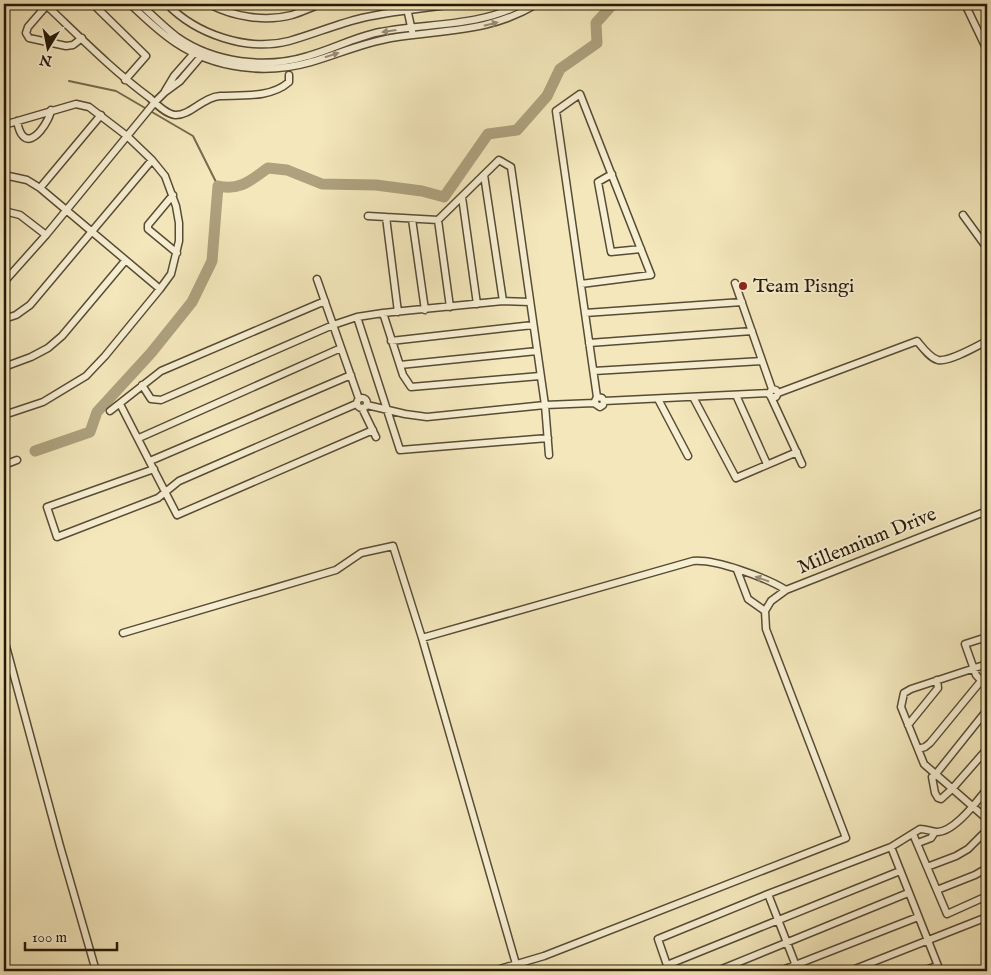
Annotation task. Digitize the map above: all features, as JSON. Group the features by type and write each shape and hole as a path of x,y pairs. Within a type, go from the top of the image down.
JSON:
{"street":[{"path":"94,4 146,56 125,80"},
{"path":"130,4 177,44 232,66 255,69 276,69 310,62 382,40 487,25 515,16 537,4"},
{"path":"140,4 196,51"},
{"path":"166,4 180,16 203,30 228,39 249,43 288,41 361,18 407,7 456,4"},
{"path":"209,4 242,16 266,19 292,15 321,4"},
{"path":"203,54 257,63 276,63 309,56 358,37 411,27 484,18 521,4"},
{"path":"965,4 987,50"},
{"path":"82,38 73,45 66,46 30,38 26,33 28,27 46,5 82,38 125,80 175,115 183,114 205,100 216,96 245,96 276,90 289,82 289,75"},
{"path":"407,7 412,35"},
{"path":"165,92 179,70 196,51"},
{"path":"4,282 46,235 155,102 185,75 203,54"},
{"path":"179,70 185,75"},
{"path":"581,284 651,275 580,94 556,111 585,313 594,371 596,400"},
{"path":"4,125 76,104 89,107 127,136 152,160 165,176 173,195 179,223 177,253 171,274 106,356 86,376 44,402 4,415"},
{"path":"17,121 21,135 30,139 35,137 48,120 51,110"},
{"path":"40,188 101,115"},
{"path":"4,319 16,315 30,305 152,160"},
{"path":"368,216 438,220 499,160 511,167 545,405 549,455"},
{"path":"484,174 503,301"},
{"path":"612,174 598,182 611,252 641,249"},
{"path":"4,175 27,180 40,188 160,289"},
{"path":"173,195 148,225 148,229 177,253"},
{"path":"462,197 477,304"},
{"path":"4,211 20,215 46,235"},
{"path":"963,215 987,248"},
{"path":"386,217 398,312"},
{"path":"412,219 425,310"},
{"path":"438,220 450,307"},
{"path":"4,367 48,348 62,336 125,261"},
{"path":"318,279 361,404 376,437"},
{"path":"735,283 773,393 802,464"},
{"path":"110,411 161,372 325,301"},
{"path":"142,385 151,399 160,400 333,324 357,317 503,301 530,302"},
{"path":"585,313 742,302"},
{"path":"383,314 400,365 411,387 540,376"},
{"path":"357,317 400,450 548,438"},
{"path":"391,341 533,325"},
{"path":"590,343 752,331"},
{"path":"154,469 47,507 57,537 158,498 179,481 361,404 427,417 602,398 604,401 773,393 917,341 928,353 938,360 950,358 987,341"},
{"path":"139,438 341,348"},
{"path":"400,365 537,351"},
{"path":"594,371 762,361"},
{"path":"150,461 351,375"},
{"path":"736,395 768,464"},
{"path":"693,397 736,478 797,452"},
{"path":"658,399 688,456"},
{"path":"120,404 177,515 373,430"},
{"path":"4,464 17,460"},
{"name":"Millennium Drive","path":"765,612 771,601 786,590 987,511"},
{"path":"123,633 336,570 361,553 393,546 422,638 516,964"},
{"path":"422,638 693,561 703,560 737,570 786,590"},
{"path":"493,971 553,953 846,838 766,629 765,612 748,599 737,570"},
{"path":"987,637 965,644 973,669 987,686"},
{"path":"4,638 96,971"},
{"path":"987,664 911,689 904,693 901,707 924,764 987,819"},
{"path":"908,725 938,688 937,680"},
{"path":"918,749 930,743 981,681"},
{"path":"987,710 932,777 935,793 938,798 941,799 952,789 987,749"},
{"path":"900,871 778,920 668,968 658,939 891,847 920,830 926,829 935,832 946,830 957,822 987,789"},
{"path":"927,867 956,856 968,849 987,830"},
{"path":"918,843 931,838 935,832"},
{"path":"914,834 947,914 987,896"},
{"path":"891,847 939,968 922,971"},
{"path":"937,890 975,875 987,868"},
{"path":"717,971 908,893"},
{"path":"768,894 797,968"},
{"path":"780,971 797,968 918,917"},
{"path":"850,971 987,917"}],"waterway":[{"path":"35,451 90,432 97,412 151,353 192,302 212,261 218,186 239,186 268,168 287,170 322,184 376,185 422,191 444,197 488,134 517,130 547,96 560,69 597,43 596,23 613,4"},
{"path":"69,81 116,91 193,136 218,186"}],"place":[{"name":"Team Pisngi","path":"743,286"}]}
